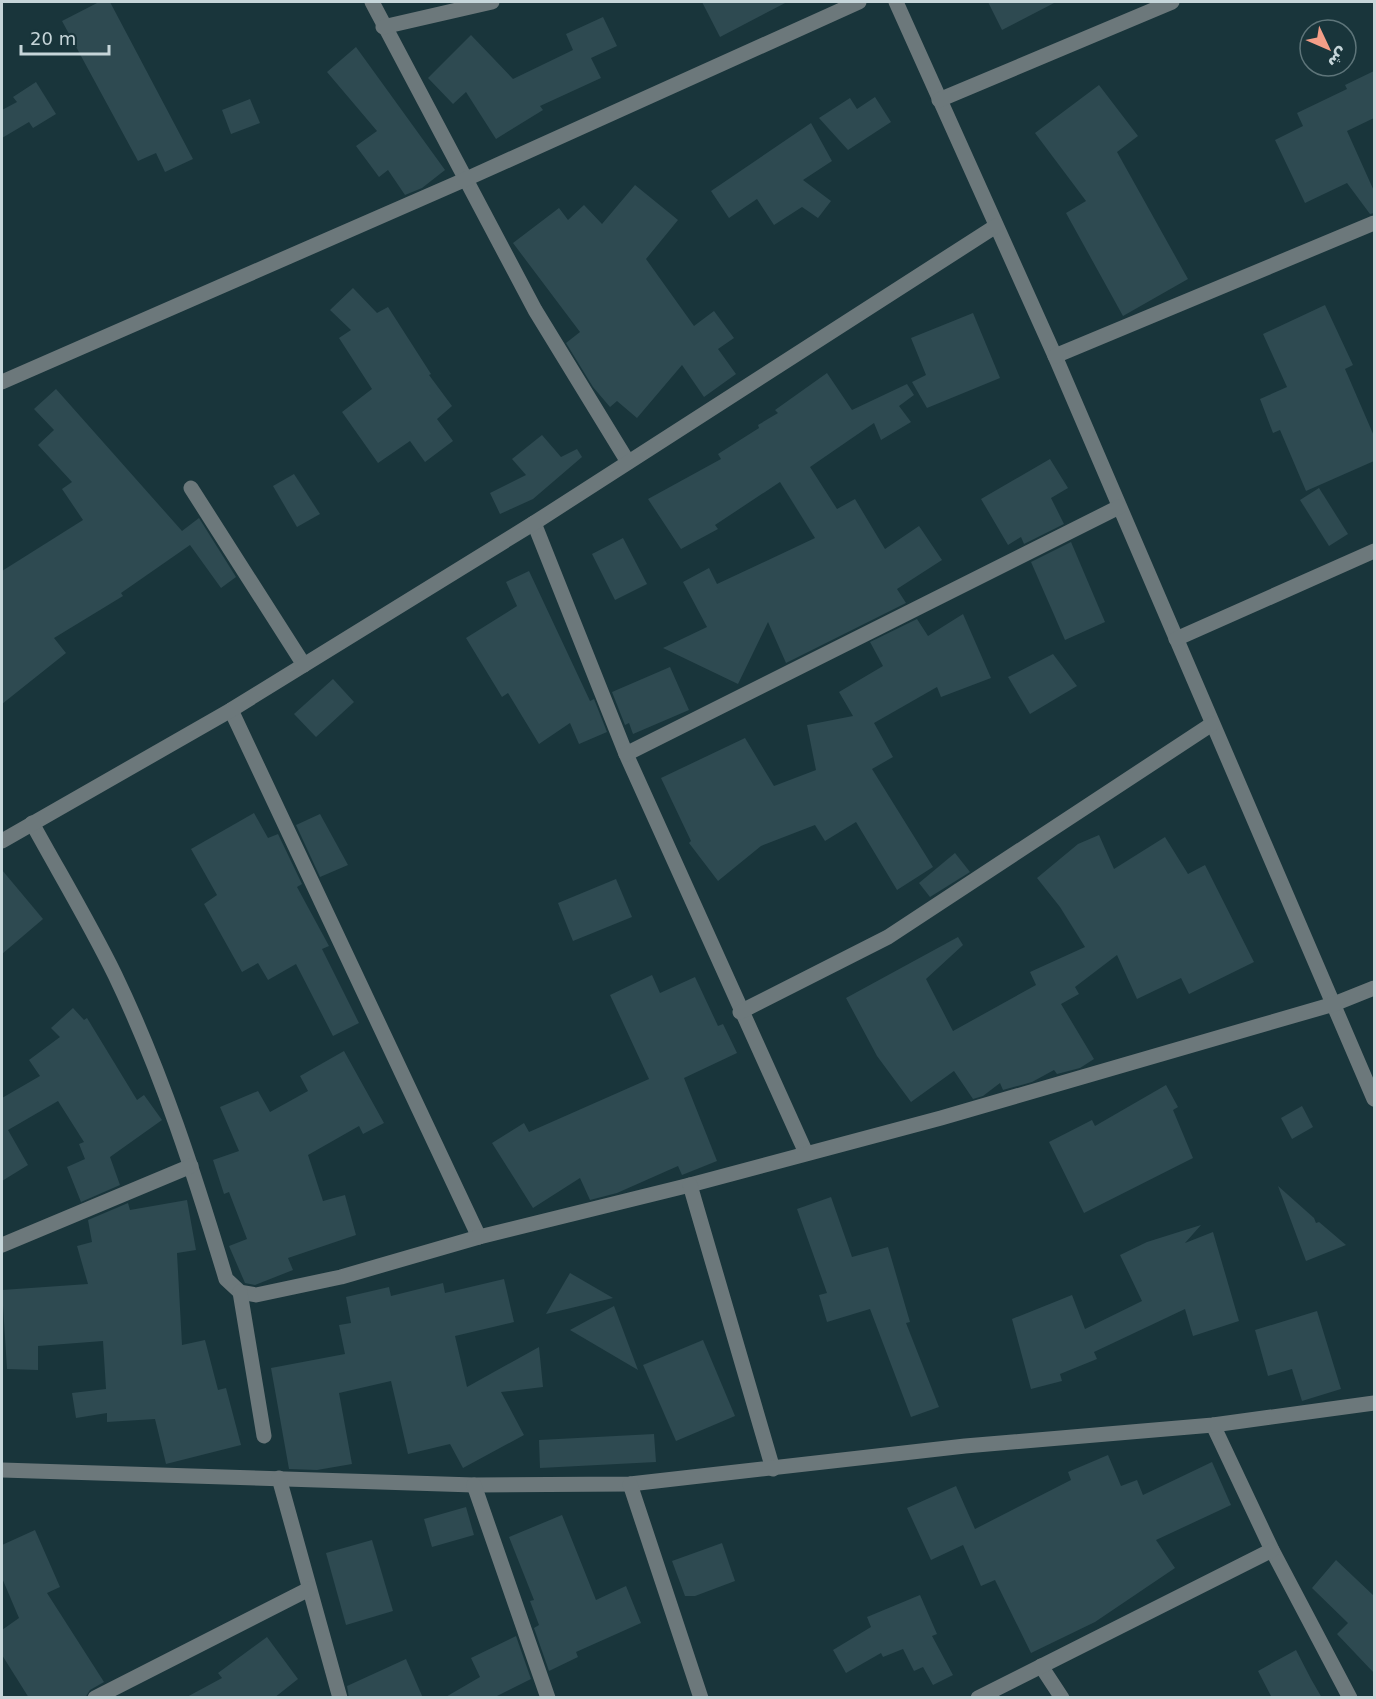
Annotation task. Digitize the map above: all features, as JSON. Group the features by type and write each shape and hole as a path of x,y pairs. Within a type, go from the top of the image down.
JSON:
{"street":[{"path":"372,2 383,27 535,310 628,462"},
{"path":"383,27 492,2"},
{"path":"2,382 464,180 858,2"},
{"path":"896,2 1055,356 1374,1099"},
{"path":"939,100 1172,2"},
{"path":"1055,356 1374,223"},
{"path":"2,841 231,710 534,524 996,226"},
{"path":"191,488 304,665"},
{"path":"626,754 1119,507"},
{"path":"534,524 626,754 740,1012 806,1153"},
{"path":"1176,639 1374,551"},
{"path":"231,710 479,1237"},
{"path":"740,1012 888,937 1212,724"},
{"path":"32,823 115,975 144,1042 191,1166 226,1280 240,1292 256,1295 341,1277 479,1237 690,1185 941,1118 1334,1004 1374,988"},
{"path":"2,1245 191,1166"},
{"path":"690,1185 773,1469"},
{"path":"240,1292 264,1436"},
{"path":"2,1470 474,1485 630,1484 965,1446 1213,1425 1374,1403"},
{"path":"1213,1425 1272,1550 1350,1698"},
{"path":"279,1478 340,1698"},
{"path":"630,1484 701,1698"},
{"path":"474,1485 548,1698"},
{"path":"978,1698 1272,1550"},
{"path":"96,1698 309,1589"},
{"path":"1041,1666 1062,1698"}],"building":[{"path":"99,2 110,2 193,159 165,172 156,153 138,161 62,21"},
{"path":"702,2 787,2 720,37"},
{"path":"988,2 1056,2 1002,30"},
{"path":"603,17 617,46 591,58 601,78 540,106 543,110 496,139 466,92 453,104 428,78 471,35 513,79 573,50 566,34"},
{"path":"356,47 445,170 422,188 405,195 388,170 379,177 356,146 377,131 327,72"},
{"path":"1374,71 1374,118 1347,131 1374,191 1374,213 1370,214 1347,183 1305,203 1275,140 1303,126 1297,113 1347,89 1345,85"},
{"path":"36,82 56,114 33,128 29,122 2,138 2,110 17,102 13,97"},
{"path":"1099,85 1138,136 1117,152 1188,279 1123,316 1066,213 1086,201 1035,133"},
{"path":"875,97 891,122 848,150 819,118 850,98 857,109"},
{"path":"250,99 260,123 231,134 222,110"},
{"path":"811,123 832,161 803,180 831,201 818,218 802,207 774,225 757,199 729,218 711,191"},
{"path":"635,185 678,220 646,259 694,326 714,311 734,338 718,349 736,374 704,397 682,365 637,418 617,401 610,407 593,387 566,343 580,332 513,243 559,208 568,220 584,205 602,224"},
{"path":"353,288 377,313 388,307 431,374 429,375 452,406 437,419 453,441 425,462 410,441 378,463 342,412 372,389 339,338 351,330 330,310"},
{"path":"1325,305 1353,365 1345,369 1374,436 1374,461 1306,491 1280,430 1273,433 1260,399 1287,387 1263,334"},
{"path":"973,313 1000,378 927,408 912,382 926,375 911,338"},
{"path":"827,373 852,410 907,384 914,395 899,406 911,422 881,440 874,423 810,467 837,509 855,499 885,549 919,526 942,560 897,589 906,603 786,663 768,622 738,684 663,648 707,627 683,582 709,568 717,584 815,538 780,482 715,525 718,529 681,549 648,499 721,459 718,454 759,428 758,425 778,413 775,410"},
{"path":"56,389 182,531 199,518 236,577 221,588 190,545 121,593 123,596 54,638 66,653 2,704 2,571 83,520 62,489 72,482 38,445 54,430 34,409"},
{"path":"542,435 561,457 577,449 582,457 533,499 500,514 490,493 526,475 512,459"},
{"path":"1050,459 1068,488 1051,498 1064,524 1024,544 1021,537 1008,545 981,499"},
{"path":"294,474 320,514 297,527 273,486"},
{"path":"1319,488 1348,534 1329,546 1300,500"},
{"path":"623,538 647,584 615,600 592,554"},
{"path":"1071,542 1105,622 1065,640 1031,562"},
{"path":"529,571 590,701 594,699 607,732 579,744 570,723 539,744 508,693 502,697 466,638 517,606 506,582"},
{"path":"963,614 991,678 941,697 937,687 874,723 893,757 872,769 933,867 897,890 856,822 825,841 815,825 761,846 718,881 689,843 691,841 661,778 745,738 774,786 816,770 807,725 853,716 839,692 883,666 870,642 917,619 928,636"},
{"path":"1053,654 1077,686 1030,714 1008,677"},
{"path":"670,667 689,710 633,734 629,723 625,725 612,692"},
{"path":"333,679 354,702 316,737 294,714"},
{"path":"254,813 268,838 278,834 302,884 297,887 329,946 322,949 359,1023 333,1036 296,964 268,980 258,963 242,972 204,904 217,895 191,849"},
{"path":"320,814 348,865 320,877 296,825"},
{"path":"1099,835 1114,869 1165,837 1188,874 1205,865 1254,962 1189,994 1181,978 1137,999 1117,955 1075,987 1079,994 1061,1004 1094,1059 1080,1068 1057,1074 1054,1070 1032,1082 1003,1090 1000,1083 983,1096 973,1099 954,1071 911,1102 877,1056 846,998 958,937 963,945 926,979 953,1031 1036,985 1030,972 1085,947 1060,907 1037,878 1078,844"},
{"path":"955,853 970,872 930,897 919,883"},
{"path":"2,870 43,919 2,954"},
{"path":"616,879 632,917 573,941 558,903"},
{"path":"652,975 660,993 695,977 718,1026 723,1024 737,1053 684,1078 717,1161 682,1175 678,1166 617,1193 590,1200 580,1178 533,1208 492,1143 524,1123 529,1132 649,1079 610,995"},
{"path":"73,1008 84,1020 87,1018 137,1100 144,1095 162,1120 110,1157 120,1185 81,1202 67,1167 85,1159 79,1144 84,1142 58,1101 8,1130 28,1165 2,1181 2,1098 40,1076 29,1060 60,1037 51,1028"},
{"path":"344,1051 384,1123 363,1134 359,1126 308,1155 323,1201 345,1195 356,1235 288,1258 293,1270 255,1285 245,1283 229,1246 247,1239 229,1192 224,1194 213,1160 239,1151 220,1107 258,1091 270,1112 308,1091 300,1076"},
{"path":"1166,1085 1178,1107 1173,1110 1193,1158 1084,1213 1049,1142 1092,1120 1095,1126"},
{"path":"1302,1106 1313,1127 1292,1139 1281,1118"},
{"path":"1278,1186 1314,1218 1316,1223 1319,1222 1346,1245 1306,1261"},
{"path":"831,1197 852,1257 888,1247 910,1322 906,1323 939,1407 911,1417 870,1309 827,1322 819,1295 827,1293 797,1209"},
{"path":"187,1200 196,1250 177,1253 182,1345 205,1340 218,1390 226,1388 241,1445 166,1464 155,1419 107,1422 107,1413 76,1418 72,1393 106,1389 103,1341 38,1346 38,1370 7,1369 2,1290 88,1284 77,1246 92,1242 88,1220 128,1203 130,1210"},
{"path":"1201,1225 1185,1243 1213,1232 1239,1321 1193,1336 1185,1309 1094,1352 1097,1359 1060,1374 1062,1381 1031,1389 1012,1319 1072,1295 1085,1329 1142,1301 1120,1255 1147,1242"},
{"path":"570,1273 613,1298 546,1314"},
{"path":"504,1279 514,1322 455,1336 467,1387 539,1347 543,1387 501,1392 524,1435 463,1468 450,1444 408,1454 391,1381 339,1393 352,1464 317,1470 289,1469 271,1368 345,1354 339,1325 351,1323 346,1297 389,1287 391,1296 443,1283 445,1293"},
{"path":"614,1306 638,1370 570,1330"},
{"path":"1317,1311 1341,1389 1302,1401 1292,1369 1268,1376 1255,1330"},
{"path":"703,1340 735,1416 676,1441 643,1365"},
{"path":"654,1434 656,1462 540,1468 539,1440"},
{"path":"1108,1455 1121,1486 1137,1480 1143,1495 1212,1462 1231,1505 1156,1540 1175,1568 1095,1622 1031,1653 995,1580 981,1586 963,1545 931,1560 907,1508 956,1486 975,1529 1071,1480 1068,1472"},
{"path":"466,1507 474,1535 432,1547 424,1519"},
{"path":"562,1515 596,1600 626,1586 641,1623 576,1652 578,1657 549,1671 534,1628 539,1625 530,1601 534,1600 509,1537"},
{"path":"35,1530 60,1587 47,1593 104,1682 90,1690 85,1698 29,1698 2,1655 2,1630 19,1618 2,1578 2,1545"},
{"path":"372,1540 393,1611 346,1625 326,1553"},
{"path":"722,1543 735,1581 695,1596 685,1596 672,1561"},
{"path":"1336,1560 1374,1596 1374,1673 1337,1634 1348,1623 1312,1588"},
{"path":"920,1595 937,1634 932,1636 953,1675 933,1685 923,1667 914,1671 903,1649 883,1657 881,1653 846,1673 833,1650 871,1627 867,1617"},
{"path":"516,1636 531,1679 493,1698 444,1698 480,1677 471,1658"},
{"path":"267,1637 298,1679 274,1698 185,1698 222,1678 218,1673"},
{"path":"1296,1650 1322,1698 1272,1698 1258,1671"},
{"path":"406,1659 423,1698 349,1698 347,1686"}]}
